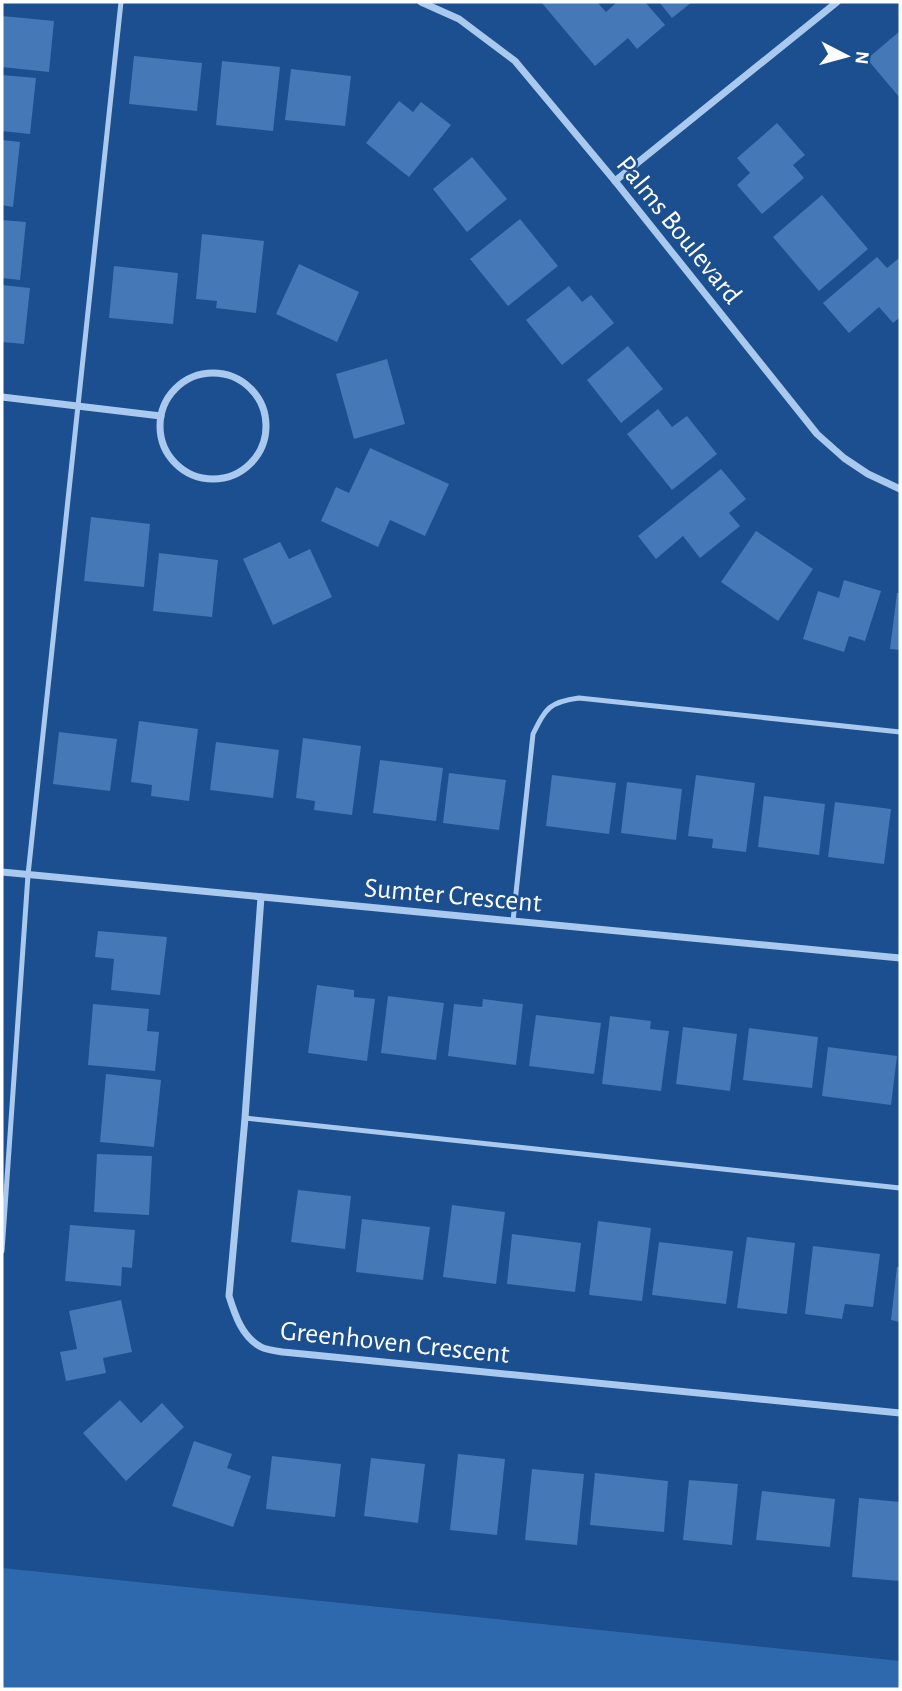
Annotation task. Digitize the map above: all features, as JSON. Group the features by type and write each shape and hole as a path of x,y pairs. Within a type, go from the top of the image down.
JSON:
{"street":[{"name":"Palms Boulevard","path":"421,2 459,19 515,61 615,181 817,434 844,458 900,489"},
{"path":"615,181 837,2"},
{"path":"206,373 225,374 248,386 258,399 266,426 263,442 248,466 228,477 212,479 187,472 175,463 162,443 160,416 171,392 186,380 206,373"},
{"path":"2,397 160,416"},
{"name":"Sumter Crescent","path":"2,872 900,958"},
{"name":"Greenhoven Crescent","path":"261,897 229,1296 236,1319 246,1334 261,1346 283,1352 900,1413"}],"lane":[{"path":"2,1251 28,875 121,2"},
{"path":"513,921 533,734 544,713 560,701 579,698 900,732"},
{"path":"245,1118 900,1188"}],"shaded area":[{"path":"2,1568 900,1661 900,1689 2,1689"}],"building":[{"path":"541,2 597,2 606,12 617,2 645,2 665,25 637,49 628,38 595,66"},
{"path":"659,2 692,2 672,18"},
{"path":"2,16 54,21 49,72 2,67"},
{"path":"900,31 900,98 867,59"},
{"path":"134,56 202,63 197,111 129,104"},
{"path":"222,61 280,67 273,131 216,125"},
{"path":"291,69 351,76 345,126 285,120"},
{"path":"2,75 36,78 30,134 2,131"},
{"path":"399,101 413,112 421,102 451,125 409,177 366,143"},
{"path":"777,123 805,155 793,165 804,178 762,214 737,185 750,173 737,158"},
{"path":"2,140 20,142 13,207 2,205"},
{"path":"472,157 507,199 467,232 433,189"},
{"path":"822,195 868,249 819,291 773,237"},
{"path":"520,219 558,266 508,306 470,259"},
{"path":"2,220 26,222 20,280 2,278"},
{"path":"202,234 264,241 256,313 216,308 217,301 196,299"},
{"path":"877,257 887,268 898,259 900,261 900,317 893,323 879,307 849,333 823,303"},
{"path":"299,264 359,292 337,342 276,314"},
{"path":"114,266 178,273 173,324 109,318"},
{"path":"2,285 30,288 24,344 2,342"},
{"path":"569,286 582,302 591,295 614,323 562,365 526,320"},
{"path":"628,346 663,389 621,423 587,380"},
{"path":"387,359 405,424 354,439 336,374"},
{"path":"658,409 672,427 687,416 717,454 672,490 627,434"},
{"path":"370,448 449,484 425,536 390,520 378,547 321,521 336,487 349,493"},
{"path":"721,469 746,499 729,513 740,526 700,558 683,536 656,559 638,536"},
{"path":"91,517 150,524 144,587 84,581"},
{"path":"756,531 813,569 778,621 721,582"},
{"path":"280,542 289,559 310,549 332,597 273,625 243,559"},
{"path":"159,553 218,560 212,617 153,611"},
{"path":"844,580 881,591 865,641 849,636 844,652 803,639 818,591 839,598"},
{"path":"897,593 900,593 900,650 890,649"},
{"path":"139,721 198,729 189,801 151,796 152,785 131,782"},
{"path":"59,732 117,739 110,791 53,784"},
{"path":"303,738 361,746 352,815 314,810 315,801 296,798"},
{"path":"216,742 279,750 273,798 210,790"},
{"path":"380,760 443,768 436,821 373,813"},
{"path":"449,773 506,780 499,830 443,823"},
{"path":"552,775 616,783 609,834 546,826"},
{"path":"696,775 755,783 746,852 712,848 713,839 688,836"},
{"path":"627,782 682,789 676,840 621,833"},
{"path":"764,796 825,804 819,855 758,847"},
{"path":"835,802 891,809 884,864 828,857"},
{"path":"98,931 167,937 160,995 111,990 114,959 95,957"},
{"path":"317,985 354,990 354,997 375,999 367,1061 308,1053"},
{"path":"388,996 444,1003 436,1060 381,1053"},
{"path":"483,999 523,1004 516,1065 448,1056 454,1004 482,1007"},
{"path":"93,1004 149,1009 147,1031 159,1032 155,1071 88,1065"},
{"path":"536,1015 601,1023 594,1074 529,1066"},
{"path":"610,1016 651,1021 650,1029 669,1031 661,1091 602,1084"},
{"path":"683,1027 737,1034 730,1091 676,1084"},
{"path":"749,1028 818,1037 812,1088 743,1080"},
{"path":"828,1047 897,1056 891,1105 822,1096"},
{"path":"106,1074 161,1080 154,1147 100,1142"},
{"path":"97,1154 152,1156 149,1215 94,1212"},
{"path":"298,1190 351,1196 345,1249 291,1242"},
{"path":"452,1205 505,1212 496,1284 443,1277"},
{"path":"362,1219 430,1227 423,1280 356,1272"},
{"path":"598,1221 651,1228 642,1301 589,1295"},
{"path":"70,1225 135,1230 132,1268 122,1267 121,1286 65,1281"},
{"path":"512,1234 581,1243 575,1292 507,1284"},
{"path":"747,1237 795,1243 787,1314 737,1308"},
{"path":"659,1242 733,1251 726,1304 652,1295"},
{"path":"813,1246 880,1254 873,1307 845,1304 842,1319 805,1314"},
{"path":"897,1267 900,1267 900,1322 891,1320"},
{"path":"121,1300 132,1352 103,1358 106,1373 66,1381 60,1352 77,1349 69,1311"},
{"path":"120,1400 141,1423 162,1403 184,1427 126,1481 83,1433"},
{"path":"194,1441 232,1454 227,1468 251,1476 233,1527 172,1506"},
{"path":"458,1454 505,1459 497,1535 450,1530"},
{"path":"272,1456 341,1464 335,1517 266,1509"},
{"path":"371,1458 425,1464 418,1523 364,1516"},
{"path":"532,1469 584,1474 577,1545 525,1540"},
{"path":"595,1473 668,1481 664,1532 590,1525"},
{"path":"689,1480 738,1484 732,1545 683,1540"},
{"path":"762,1491 835,1499 830,1547 756,1540"},
{"path":"859,1498 900,1502 900,1581 852,1577"}]}
